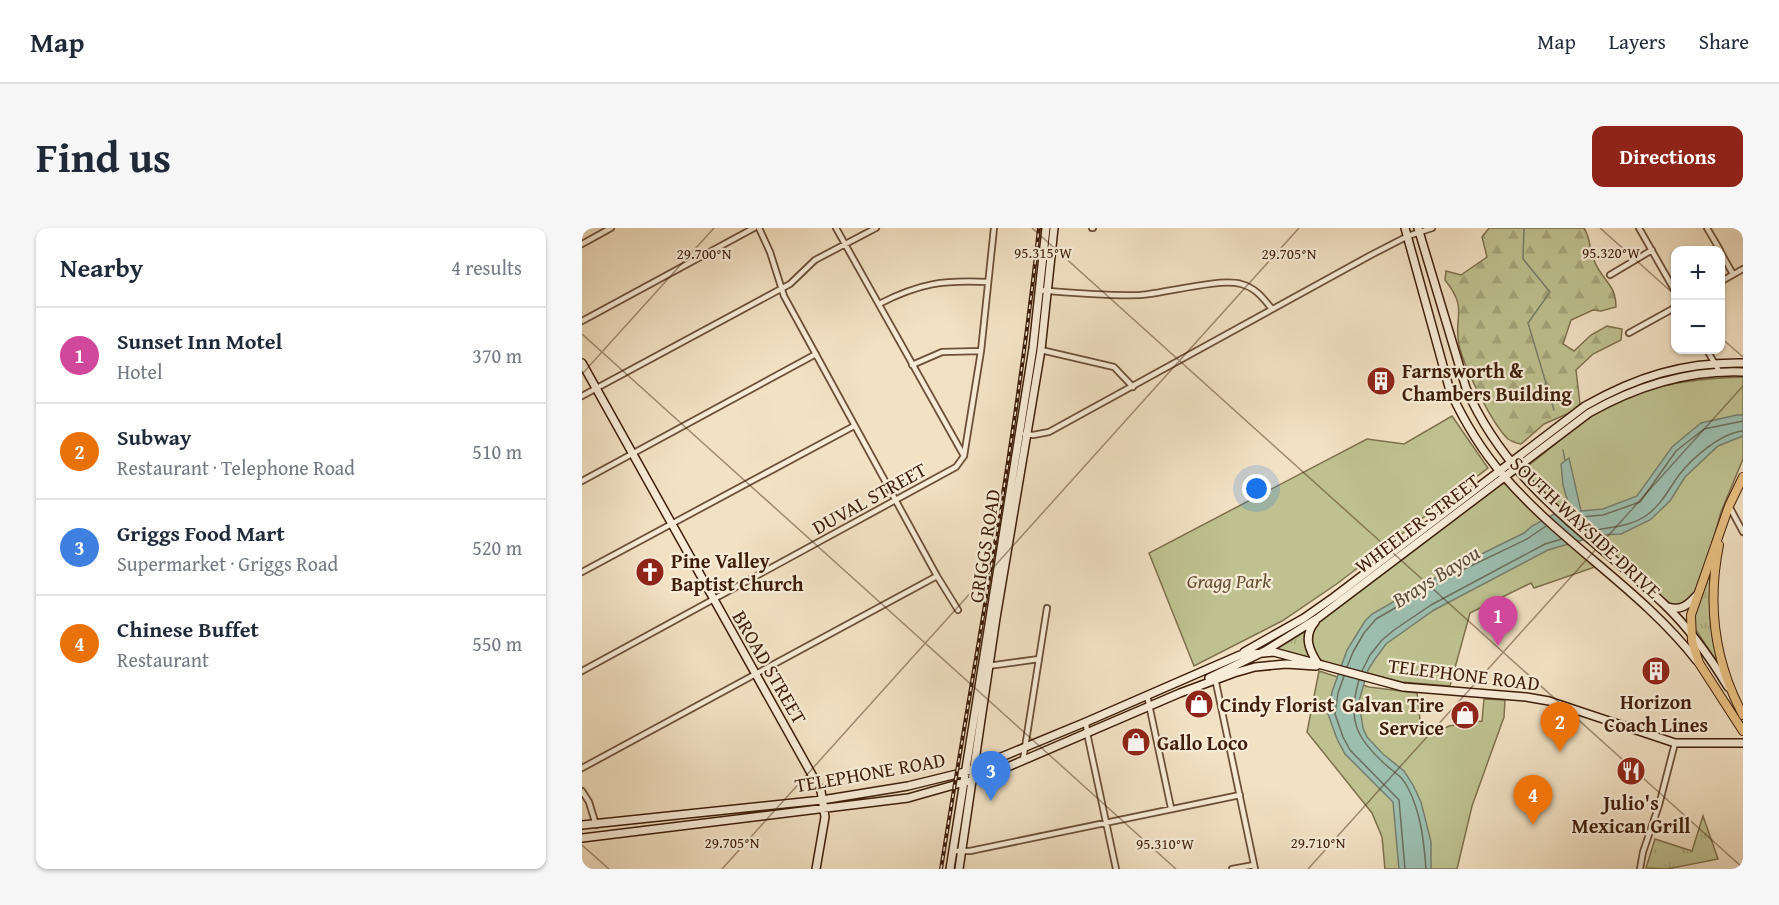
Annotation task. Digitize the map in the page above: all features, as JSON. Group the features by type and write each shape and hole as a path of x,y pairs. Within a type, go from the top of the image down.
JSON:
{"main road":[{"name":"GRIGGS ROAD","path":"1024,434 1046,228"},
{"name":"GRIGGS ROAD","path":"950,869 1024,434 1041,350 1054,228"},
{"name":"SOUTH WAYSIDE DRIVE","path":"1405,228 1450,391 1462,416 1499,470 1527,501 1668,626 1699,663 1743,730"},
{"name":"SOUTH WAYSIDE DRIVE","path":"1419,230 1457,361 1475,409 1515,470 1666,606 1714,664 1743,715"},
{"name":"BROAD STREET","path":"582,363 821,791 825,817 816,869"},
{"name":"WHEELER STREET","path":"1240,655 1304,618 1334,597 1499,470 1616,389 1714,363 1743,363"},
{"name":"WHEELER STREET","path":"1653,379 1719,371 1743,372"},
{"path":"1462,416 1475,409"},
{"name":"WHEELER STREET","path":"1215,678 1265,651 1318,618 1515,470 1587,410"},
{"path":"1699,663 1691,635 1691,615 1729,506 1740,489 1743,477"},
{"path":"1720,533 1714,579 1713,620 1729,689"},
{"path":"1666,606 1677,609 1684,607 1696,596"},
{"path":"1318,618 1310,627 1308,636 1309,647 1319,666"},
{"name":"TELEPHONE ROAD","path":"582,827 822,800 908,786 965,772 1240,655 1265,651 1290,655 1319,666 1404,687 1550,701 1675,743 1743,743"},
{"name":"TELEPHONE ROAD","path":"582,838 908,798 972,780 1215,678 1255,667 1286,664 1319,666"},
{"name":"GRIGGS ROAD","path":"959,869 974,769 985,666"}],"street":[{"path":"582,244 611,228"},
{"path":"582,321 754,228"},
{"path":"759,228 770,252 784,296 937,576 958,610"},
{"path":"836,228 964,456"},
{"path":"582,396 782,288 796,279 809,265 876,228"},
{"path":"964,456 981,351 994,228"},
{"path":"1024,434 1049,432 1419,230 1432,228"},
{"path":"1639,228 1671,284"},
{"path":"1707,228 1717,246"},
{"path":"1610,275 1652,250"},
{"path":"1725,260 1733,274"},
{"path":"1725,279 1743,269"},
{"path":"879,304 921,286 955,281 988,282"},
{"path":"1039,290 1096,295 1142,295 1240,283 1258,291 1272,309"},
{"path":"1629,333 1671,310"},
{"path":"1033,348 1114,368 1133,387"},
{"path":"912,365 942,352 981,351"},
{"path":"582,481 816,354"},
{"path":"1709,354 1719,371"},
{"path":"582,572 854,426"},
{"name":"DUVAL STREET","path":"582,671 956,467 964,456"},
{"path":"1729,506 1743,532"},
{"path":"582,768 937,576"},
{"path":"1023,760 1047,608"},
{"path":"985,666 1039,659"},
{"path":"1212,667 1255,867 1232,869"},
{"path":"1147,695 1171,808"},
{"path":"1086,722 1116,869"},
{"path":"1640,869 1675,743"},
{"path":"582,791 589,802 596,825"},
{"path":"953,851 970,850 1240,795"}],"green space":[{"path":"1489,228 1584,228 1597,267 1614,292 1616,307 1601,311 1593,310 1571,320 1563,344 1574,351 1591,335 1607,326 1622,329 1621,340 1593,354 1576,370 1580,404 1574,411 1544,424 1521,444 1510,440 1502,432 1472,380 1459,345 1458,306 1445,280 1446,271 1461,275 1487,257 1482,237"},
{"path":"1743,377 1743,459 1721,512 1693,597 1678,607 1669,604 1649,587 1529,480 1524,473 1525,468 1597,412 1631,395 1687,381"},
{"name":"Gragg Park","path":"1452,416 1488,468 1338,583 1282,621 1194,666 1149,553 1367,439 1404,444"},
{"path":"1503,483 1509,486 1542,521 1595,567 1534,588 1531,583 1470,613 1450,686 1402,682 1324,662 1318,658 1311,641 1318,623 1323,618"},
{"path":"1709,572 1712,572 1720,667 1694,627 1693,617"},
{"path":"1304,632 1306,633 1308,658 1278,650 1278,648"},
{"path":"1319,671 1369,687 1417,693 1420,720 1433,730 1439,731 1449,726 1482,721 1484,699 1505,700 1504,717 1472,806 1457,869 1385,869 1382,837 1372,813 1307,732"},
{"path":"1703,816 1718,859 1667,869 1646,868 1655,839 1692,851"}],"water":[{"path":"1743,415 1743,436 1718,446 1685,477 1670,501 1650,520 1621,534 1600,535 1548,550 1434,610 1386,644 1368,670 1359,701 1363,728 1367,737 1404,771 1413,785 1421,802 1431,842 1431,869 1399,869 1393,802 1345,754 1328,714 1332,692 1347,650 1365,621 1372,614 1449,570 1524,533 1532,526 1569,506 1563,485 1561,464 1569,458 1581,511 1603,509 1637,496 1672,447 1701,423"}],"waterway":[{"path":"1524,228 1523,259 1550,292 1528,323 1554,410"},
{"path":"1563,450 1565,461"}],"railway":[{"path":"941,869 1007,469 1039,228"}],"place":[{"name":"Farnsworth & Chambers Building","path":"1381,381"},
{"name":"Pine Valley Baptist Church","path":"650,572"},
{"name":"Sunset Inn Motel","path":"1498,646"},
{"name":"Horizon Coach Lines","path":"1656,671"},
{"name":"Cindy Florist","path":"1199,704"},
{"name":"Galvan Tire Service","path":"1465,715"},
{"name":"Gallo Loco","path":"1136,742"},
{"name":"Subway","path":"1560,752"},
{"name":"Julio's Mexican Grill","path":"1631,771"},
{"name":"Griggs Food Mart","path":"991,801"},
{"name":"Chinese Buffet","path":"1533,825"}],"water label":[{"name":"Brays Bayou","path":"1436,576"}]}
